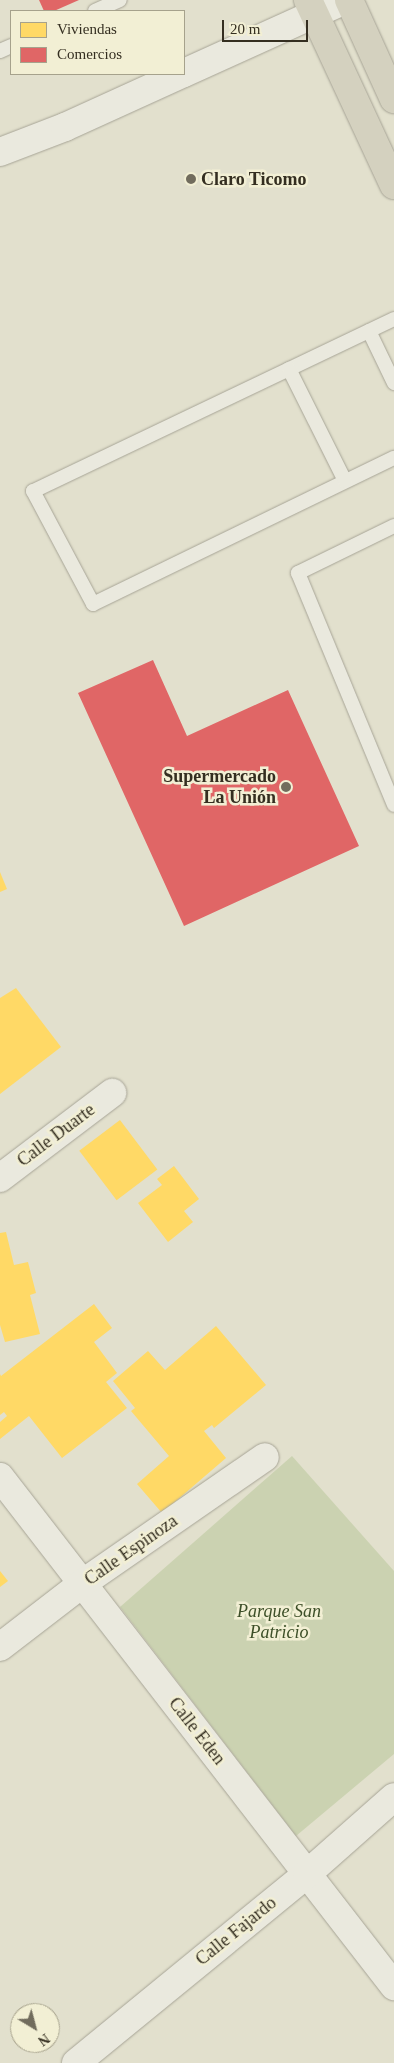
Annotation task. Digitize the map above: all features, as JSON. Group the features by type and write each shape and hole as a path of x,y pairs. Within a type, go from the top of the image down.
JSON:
{"highway":[{"path":"347,0 394,99"},
{"path":"311,6 394,185"}],"street":[{"path":"185,72 311,6 347,0"},
{"path":"0,152 65,128 179,75"},
{"name":"Calle Duarte","path":"0,1178 112,1093"},
{"name":"Calle Espinoza","path":"0,1647 83,1583 265,1457"},
{"name":"Calle Eden","path":"0,1477 394,1986"},
{"name":"Calle Fajardo","path":"76,2063 307,1874 394,1797"}],"lane":[{"path":"97,10 120,0"},
{"path":"394,319 33,491 93,604 394,458"},
{"path":"369,331 394,383"},
{"path":"289,369 345,481"},
{"path":"394,526 298,573 394,804"}],"green space":[{"name":"Parque San Patricio","path":"292,1456 394,1571 394,1754 296,1836 120,1607"}],"building: Viviendas":[{"path":"0,872 7,889 0,892"},
{"path":"16,988 61,1047 0,1094 0,998"},
{"path":"120,1120 157,1170 117,1200 79,1151"},
{"path":"174,1166 199,1199 184,1211 193,1222 168,1242 138,1203 162,1185 157,1179"},
{"path":"6,1232 14,1265 28,1262 36,1293 30,1295 40,1334 5,1342 0,1325 0,1233"},
{"path":"94,1304 112,1328 94,1342 117,1373 106,1382 127,1408 62,1458 29,1416 0,1439 0,1422 7,1416 4,1412 0,1415 0,1374 1,1376"},
{"path":"216,1326 266,1385 214,1428 212,1425 204,1431 226,1458 162,1513 137,1484 169,1456 131,1411 135,1408 113,1381 148,1351 165,1370"},
{"path":"0,1571 8,1581 0,1587"}],"building: Comercios":[{"path":"39,0 79,0 56,10 44,10"},
{"path":"153,660 187,736 288,690 359,846 184,926 78,693"}],"place":[{"name":"Claro Ticomo","path":"191,179"},
{"name":"Supermercado La Unión","path":"286,787"}]}
